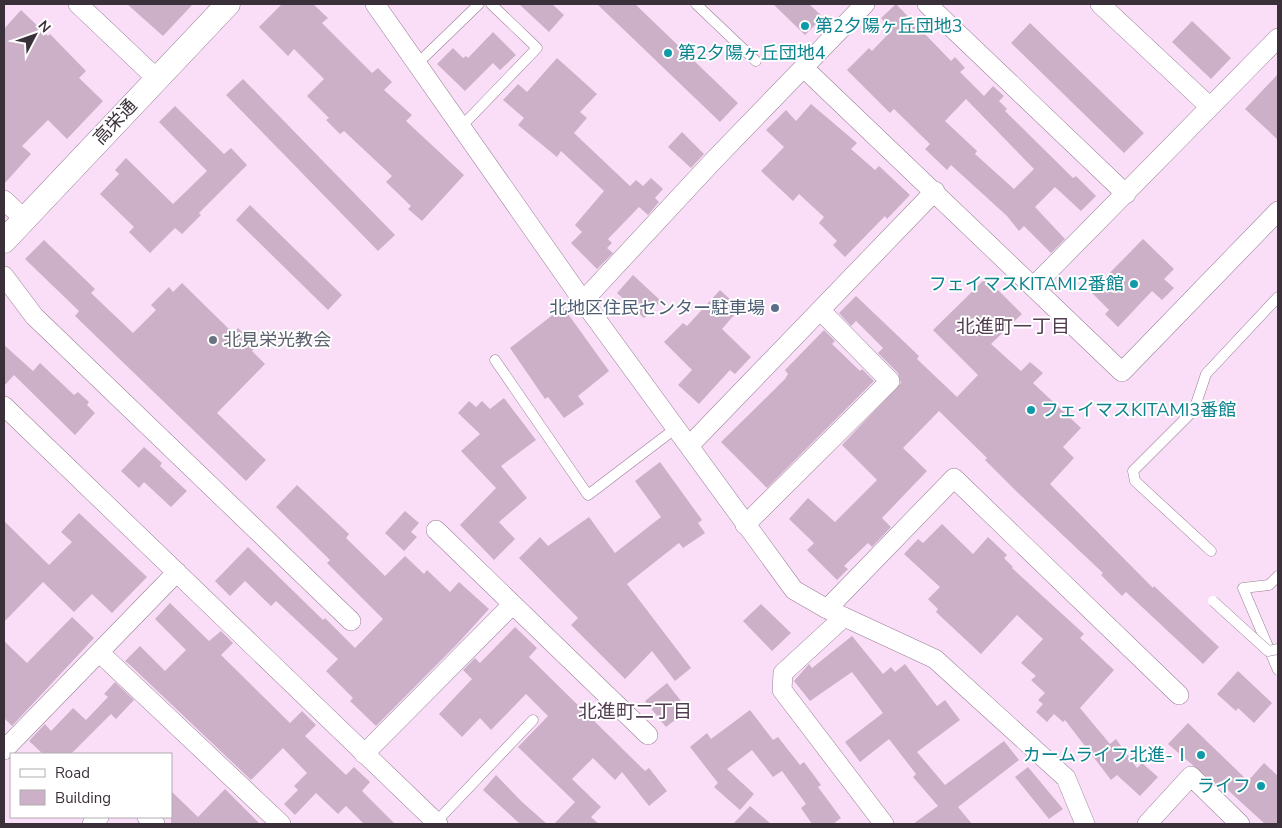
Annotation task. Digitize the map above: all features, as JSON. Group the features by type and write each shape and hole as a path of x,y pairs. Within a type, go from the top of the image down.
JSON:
{"street":[{"path":"78,4 156,78"},
{"name":"高栄通","path":"4,241 228,4"},
{"path":"375,4 583,300 794,590 827,609 935,659 1066,778 1085,824"},
{"path":"583,300 865,4"},
{"path":"927,4 1126,194"},
{"path":"1100,4 1210,107"},
{"path":"1034,286 1278,38"},
{"path":"804,68 935,191 1122,372 1278,211"},
{"path":"689,446 935,191"},
{"path":"4,200 24,219"},
{"path":"4,276 34,316 351,621"},
{"path":"746,525 890,381 821,311"},
{"path":"4,406 437,823"},
{"path":"827,609 954,478 1179,695"},
{"path":"436,530 648,735"},
{"path":"4,750 177,572"},
{"path":"364,754 512,605"},
{"path":"844,617 783,673 782,690 884,824"},
{"path":"100,653 281,824"},
{"path":"1147,824 1191,776 1240,824"}],"lane":[{"path":"418,64 479,4"},
{"path":"462,126 537,48 491,4"},
{"path":"696,4 756,62"},
{"path":"1211,551 1135,482 1133,471 1194,410 1206,374 1278,297"},
{"path":"495,360 588,495 676,428"},
{"path":"1278,576 1269,586 1243,588 1278,670"},
{"path":"1214,601 1268,651 1278,649"},
{"path":"437,823 532,720"}],"building":[{"path":"127,4 193,4 163,36"},
{"path":"282,4 313,4 328,18 322,23 372,73 378,68 392,82 384,90 412,115 406,121 464,175 422,221 408,209 411,206 386,182 392,176 344,131 340,134 326,120 329,118 307,96 324,79 294,49 288,56 259,27"},
{"path":"519,4 552,4 564,15 549,32"},
{"name":"第2夕陽ヶ丘団地4","path":"597,4 635,4 738,103 720,122"},
{"name":"第2夕陽ヶ丘団地3","path":"773,4 809,4 823,17 805,35"},
{"path":"896,4 951,61 955,57 965,68 960,72 984,96 993,86 1004,96 999,101 1007,109 1005,111 1073,178 1076,176 1096,196 1081,211 1055,187 1035,207 1065,239 1051,253 1024,226 1019,231 1007,216 951,165 947,170 925,149 930,144 894,109 890,113 847,70 869,48 872,51 892,30 881,18","holes":["966,99 1034,169 1014,189 975,154 977,151 945,121"]},
{"path":"21,10 48,36 50,34 86,71 79,78 103,101 67,139 48,120 22,146 31,154 4,184 4,29"},
{"path":"1192,21 1231,58 1211,79 1172,42"},
{"path":"1030,23 1144,133 1124,153 1011,43"},
{"path":"493,32 516,55 500,70 493,63 465,91 437,64 453,48 463,58 466,56 468,58"},
{"path":"557,58 597,94 580,112 587,118 574,133 630,186 636,180 643,186 651,178 663,189 655,198 659,202 648,215 639,207 608,239 612,243 607,248 613,253 597,269 571,243 582,232 575,225 604,191 561,151 557,157 518,125 524,118 503,100 518,84 527,92"},
{"path":"1278,74 1278,140 1245,109"},
{"path":"243,79 395,235 378,251 226,95"},
{"path":"811,104 857,143 851,149 875,170 879,166 910,195 887,219 885,216 845,257 833,245 837,241 819,223 824,217 799,194 793,201 761,171 784,147 766,130 786,110 796,121"},
{"path":"175,106 224,154 231,148 247,165 199,213 201,215 182,234 175,228 150,253 129,232 134,227 100,194 119,174 115,170 126,158 173,204 207,171 159,122"},
{"path":"682,132 704,154 691,168 668,147"},
{"path":"250,205 342,295 328,310 236,220"},
{"name":"フェイマスKITAMI2番館","path":"1143,239 1174,269 1164,279 1174,288 1162,300 1152,291 1118,327 1105,314 1109,310 1091,292"},
{"path":"44,240 95,289 91,293 133,333 156,310 151,305 169,287 173,292 182,283 233,333 238,328 256,346 252,351 265,364 217,413 266,460 246,481 75,316 79,311 25,259"},
{"path":"633,275 661,301 644,318 617,293"},
{"path":"986,278 1022,314 991,344 1021,371 1030,362 1043,373 1033,383 1081,428 1063,447 1074,458 1050,484 1153,588 1154,586 1219,647 1203,664 1126,592 1122,596 1101,575 1103,573 1016,491 985,460 987,458 939,411 903,448 927,471 882,518 891,527 872,547 868,543 844,566 848,569 837,580 807,550 814,543 789,519 808,498 835,522 877,480 842,445 901,383 898,373 878,353 883,348 856,321 851,326 839,313 856,296 919,356 917,359 957,397 978,375 933,330"},
{"path":"720,290 734,303 729,308 735,314 722,329 751,357 735,374 730,370 699,404 678,385 692,370 664,342 683,323 687,326"},
{"path":"563,307 609,371 578,396 584,404 564,418 548,397 545,399 510,348"},
{"path":"824,330 835,341 832,344 860,371 862,369 874,381 767,488 721,442 785,379 788,374 785,370"},
{"path":"4,345 33,371 40,363 74,395 78,392 89,402 87,405 95,413 75,435 14,375 4,386"},
{"path":"504,398 536,440 501,466 527,498 499,522 515,539 494,560 460,525 496,488 461,451 480,434 458,413 469,401 476,407 482,401 490,409"},
{"path":"144,447 162,463 160,466 187,491 171,507 144,482 139,488 121,471"},
{"path":"660,462 702,520 698,523 705,533 683,548 679,543 627,584 691,668 675,681 652,651 625,679 571,625 578,618 519,558 540,537 548,546 589,517 615,553 661,517 635,481"},
{"path":"297,485 349,534 346,538 385,576 405,556 424,574 427,570 450,592 459,582 489,609 376,726 350,701 353,698 326,671 338,659 276,601 271,606 245,581 230,596 215,581 248,547 323,620 325,618 355,648 383,619 327,563 330,560 276,507"},
{"path":"405,511 419,523 411,532 417,537 404,551 385,533"},
{"path":"79,513 147,577 112,613 92,594 74,612 43,582 4,622 4,521 49,565 72,542 61,532"},
{"path":"942,524 973,554 988,537 1007,555 1004,558 1012,568 1084,634 1080,638 1114,670 1080,708 1110,744 1116,739 1137,768 1142,763 1158,777 1140,796 1117,775 1111,780 1065,720 1063,722 1054,714 1047,722 1036,712 1043,704 1038,700 1045,693 1031,680 1036,676 1021,663 1043,639 1017,615 981,654 936,612 938,609 928,599 940,587 904,554 918,539 923,543"},
{"path":"170,603 209,641 221,631 233,643 221,655 290,723 302,711 316,725 305,736 346,775 354,767 370,782 362,791 395,824 364,824 346,806 338,814 316,793 295,815 284,804 298,790 294,786 307,773 283,748 251,780 125,661 140,646 165,671 186,650 155,619"},
{"path":"761,604 791,633 772,651 743,621"},
{"path":"72,617 94,638 12,726 4,718 4,641 27,663"},
{"path":"515,627 537,648 529,657 645,771 649,768 667,791 649,806 622,772 615,780 593,758 572,779 601,807 591,817 599,824 554,824 575,802 518,747 548,716 526,694 491,730 480,718 462,737 439,714 472,679 463,670 475,658 480,663"},
{"path":"852,636 883,674 891,667 895,672 905,664 937,706 945,700 960,720 917,752 945,785 1004,741 1019,760 958,807 972,824 913,824 938,806 913,777 916,774 889,739 860,762 845,742 883,713 852,672 810,701 794,681 809,664 812,668"},
{"path":"1238,671 1272,703 1254,723 1238,708 1236,711 1217,694"},
{"path":"115,682 134,700 116,719 111,714 72,753 42,753 29,741 45,724 51,731 73,708 86,720 108,697 104,694"},
{"path":"667,683 688,710 666,727 645,701"},
{"path":"750,710 773,740 778,737 800,765 804,762 821,785 818,787 841,818 833,824 812,824 801,808 806,804 782,771 773,777 752,750 727,769 754,794 740,810 714,787 718,783 690,747 707,733 711,739"},
{"path":"1188,723 1248,781 1264,763 1278,776 1278,824 1265,824 1219,782 1216,785 1168,744"},
{"path":"1028,767 1063,809 1049,819 1015,777"},
{"path":"496,775 547,824 520,824 483,790"},
{"path":"225,789 260,824 171,824 172,792 198,817"},
{"path":"750,806 771,824 733,824"}],"place":[{"name":"第2夕陽ヶ丘団地3","path":"805,26"},
{"name":"第2夕陽ヶ丘団地4","path":"668,53"},
{"name":"フェイマスKITAMI2番館","path":"1134,284"},
{"name":"北地区住民センター駐車場","path":"775,308"},
{"name":"北見栄光教会","path":"213,340"},
{"name":"フェイマスKITAMI3番館","path":"1031,410"},
{"name":"カームライフ北進‐Ⅰ","path":"1201,755"},
{"name":"ライフ","path":"1261,786"}],"district":[{"name":"北進町一丁目","path":"1013,327"},
{"name":"北進町二丁目","path":"635,712"}]}
